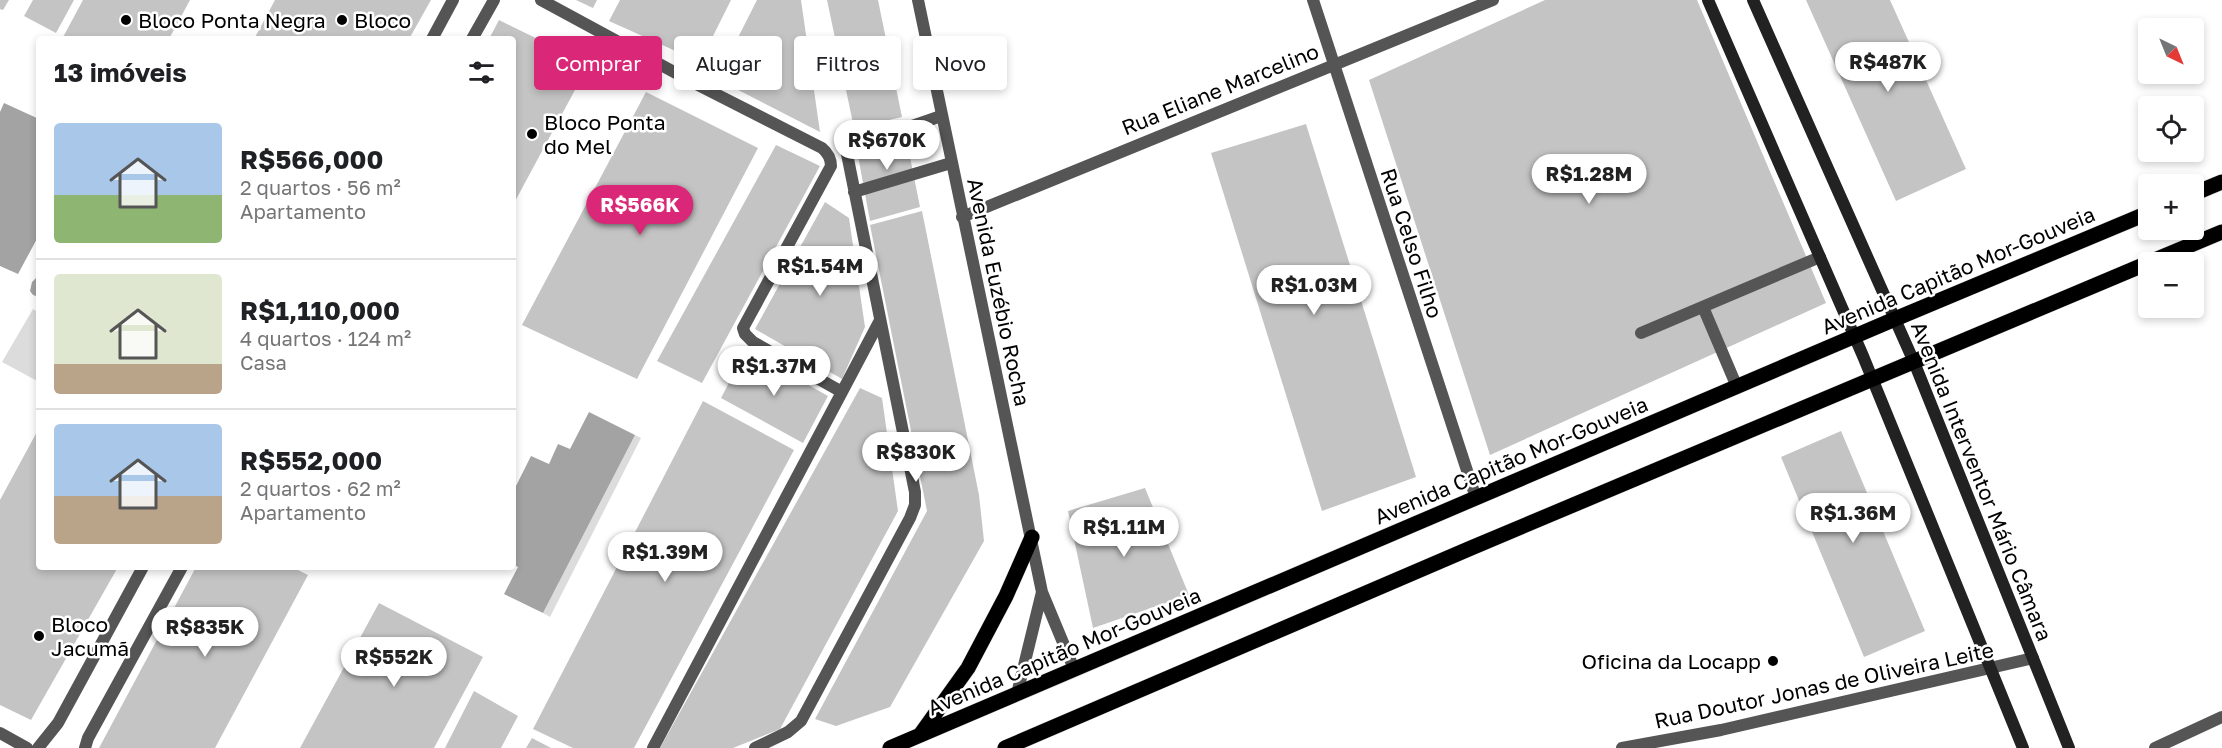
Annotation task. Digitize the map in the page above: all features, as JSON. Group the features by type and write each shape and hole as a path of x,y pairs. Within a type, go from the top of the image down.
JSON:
{"main road":[{"path":"1708,0 1855,336 2023,748"},
{"name":"Avenida Interventor Mário Câmara","path":"1753,0 1914,362 2069,748"},
{"path":"2204,189 2222,182"},
{"name":"Avenida Capitão Mor-Gouveia","path":"890,748 1894,319 2138,217"},
{"path":"2175,252 2222,232"},
{"path":"1005,748 1023,744 1872,378 2138,268"},
{"path":"920,735 968,668 1006,596 1032,537"}],"street":[{"path":"434,36 453,0"},
{"path":"474,36 494,0"},
{"path":"541,0 698,85 822,148 829,155 831,166 743,328 745,334 753,342 842,392"},
{"name":"Avenida Euzébio Rocha","path":"918,0 1042,592 1074,669"},
{"name":"Rua Celso Filho","path":"1313,0 1332,64 1476,498"},
{"name":"Rua Eliane Marcelino","path":"962,217 1493,0"},
{"path":"755,748 789,732 801,721 915,505 915,492 846,149 942,116"},
{"path":"854,192 951,163"},
{"path":"831,166 850,169"},
{"path":"1641,333 1820,257"},
{"path":"1702,307 1737,387"},
{"path":"653,748 879,322"},
{"path":"38,748 58,723 141,570"},
{"path":"85,748 88,738 180,570"},
{"name":"Avenida Euzébio Rocha","path":"1017,694 1042,592"},
{"name":"Rua Doutor Jonas de Oliveira Leite","path":"1623,748 1721,730 2033,658"},
{"path":"2155,748 2222,717"},
{"path":"0,733 27,748"}],"shaded area":[{"path":"4,103 36,118 36,241 18,274 0,266 0,112"},
{"path":"36,278 36,296 30,291 32,282"},
{"path":"33,309 36,311 36,380 2,362"},
{"path":"589,412 635,435 543,613 504,594 518,567 516,566 516,486 531,456 549,464 558,444 570,449"},
{"path":"635,435 641,438 550,617 543,613"}],"building":[{"path":"0,0 9,0 3,10 0,9"},
{"path":"33,0 74,0 56,33 24,16"},
{"name":"Bloco Ponta Negra","path":"83,0 190,0 171,36 64,36"},
{"name":"Bloco","path":"275,0 431,0 411,36 256,36"},
{"path":"576,0 597,0 593,8"},
{"path":"620,0 731,0 713,36 674,36 674,50 662,45 662,36 642,36 609,21"},
{"path":"757,0 801,0 806,36 794,36 794,90 814,90 820,132 738,90 782,90 782,36 739,36"},
{"path":"827,0 878,0 885,36 835,36"},
{"path":"1545,0 1697,0 1826,303 1490,455 1369,80"},
{"path":"1806,0 1890,0 1966,169 1896,201"},
{"name":"Bloco Ponta do Mel","path":"499,20 534,37 534,90 575,90 516,199 516,36 491,36"},
{"path":"846,90 896,90 902,117 854,128"},
{"path":"646,92 758,148 637,379 522,325"},
{"path":"903,122 920,207 870,221 854,134"},
{"path":"1306,124 1416,477 1322,511 1211,153"},
{"path":"776,145 820,166 702,383 657,361"},
{"path":"825,202 849,218 865,327 842,379 755,329"},
{"path":"922,211 979,495 984,541 890,707 836,726 815,719 927,511 870,225"},
{"path":"746,350 828,396 803,443 721,398"},
{"path":"860,388 882,398 898,511 780,729 733,748 660,748"},
{"path":"703,401 794,450 634,748 573,748 533,729"},
{"path":"1841,431 1925,631 1864,657 1781,457"},
{"name":"Bloco Jacumã","path":"36,434 36,570 116,570 31,720 0,705 0,500"},
{"path":"1145,488 1189,595 1093,628 1068,511"},
{"path":"194,570 298,570 308,575 215,748 99,748"},
{"path":"379,603 483,657 434,748 300,748"},
{"path":"474,691 518,716 501,748 445,748"},
{"path":"532,738 551,748 526,748"}],"place":[{"name":"Bloco Ponta Negra","path":"126,20"},
{"name":"Bloco","path":"342,20"},
{"name":"Bloco Ponta do Mel","path":"532,134"},
{"name":"Bloco Jacumã","path":"39,636"},
{"name":"Oficina da Locapp","path":"1773,661"}]}
